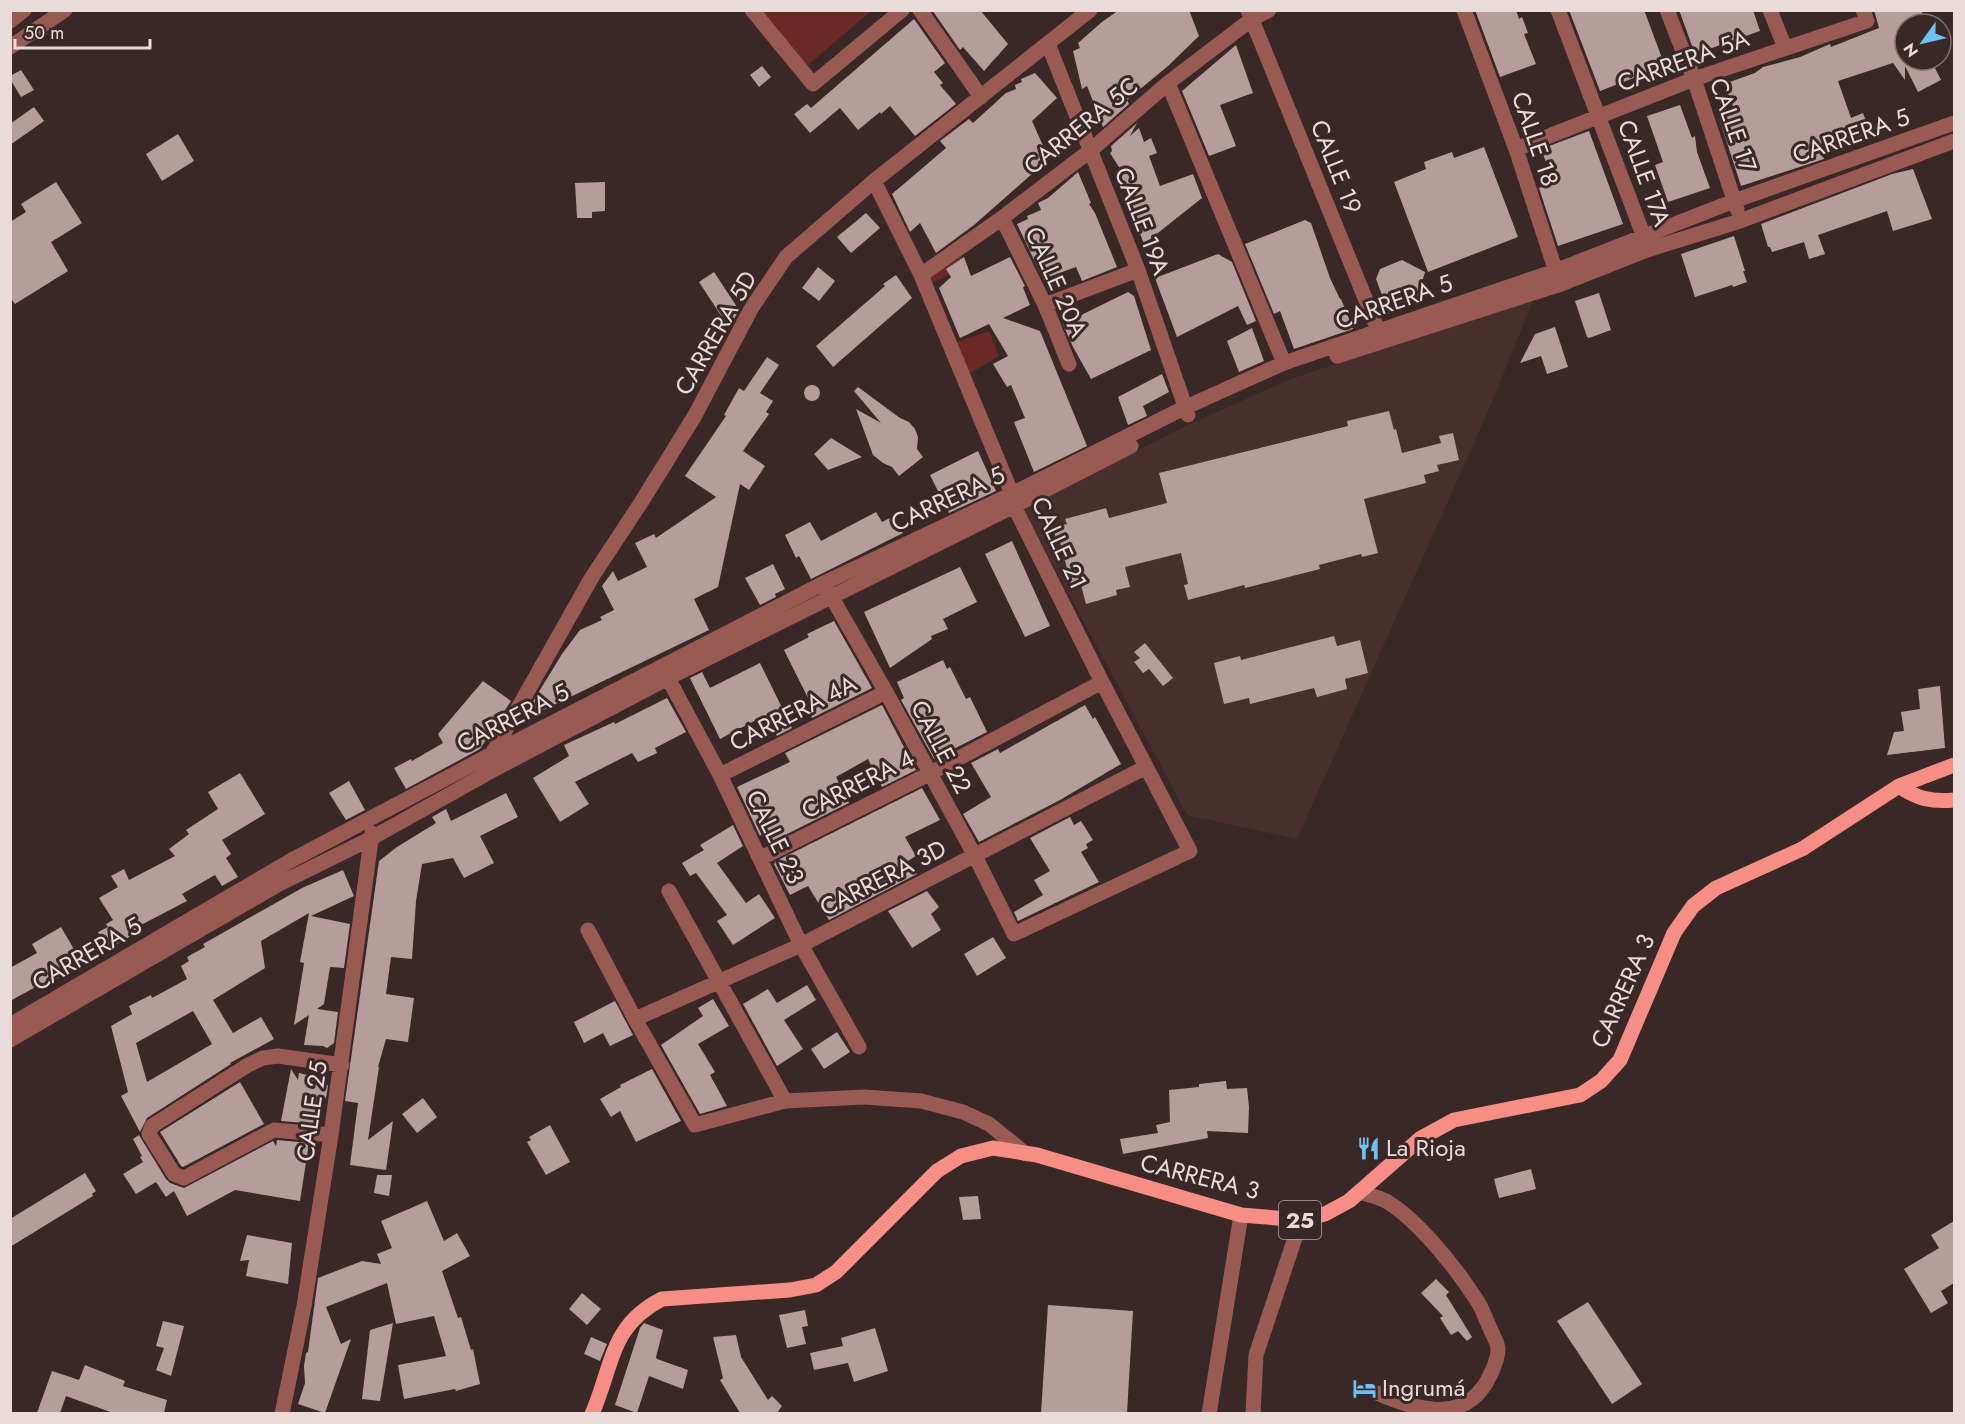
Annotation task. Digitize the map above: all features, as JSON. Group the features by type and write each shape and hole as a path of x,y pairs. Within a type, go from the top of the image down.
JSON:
{"main road":[{"name":"CARRERA 3","path":"592,1413 616,1344 629,1324 645,1307 662,1299 790,1290 816,1285 836,1272 937,1171 962,1155 993,1148 1037,1155 1241,1215 1301,1220 1326,1214 1349,1202 1421,1138 1454,1120 1580,1095 1601,1081 1620,1060 1674,933 1693,906 1716,888 1802,849 1899,786 1954,765"},
{"path":"1899,786 1911,795 1922,799 1954,800"}],"street":[{"path":"10,21 24,10"},
{"path":"10,48 65,10"},
{"path":"752,10 813,84 902,10"},
{"path":"920,10 981,97"},
{"name":"CARRERA 5D","path":"493,761 592,577 694,417 751,309 786,257 874,181 1090,10"},
{"name":"CARRERA 5C","path":"921,274 1002,218 1091,150 1250,15 1269,10"},
{"name":"CALLE 18","path":"1464,10 1516,149 1558,278"},
{"name":"CALLE 17A","path":"1558,10 1646,243"},
{"name":"CALLE 17","path":"1667,10 1694,79 1740,221"},
{"path":"1770,10 1785,48"},
{"name":"CALLE 19","path":"1250,15 1378,336"},
{"name":"CARRERA 5A","path":"1516,149 1694,79 1785,48 1865,16"},
{"name":"CALLE 19A","path":"1048,44 1138,270 1186,411"},
{"path":"1168,83 1284,363"},
{"name":"CARRERA 5","path":"10,1040 279,884 370,839 493,761 827,590 1013,500 1284,363 1378,336 1558,278 1646,243 1734,201 1954,123"},
{"name":"CARRERA 5","path":"1646,243 1740,221 1954,141"},
{"name":"CALLE 21","path":"874,181 921,274 1013,500 1102,682 1190,851 1014,934"},
{"name":"CALLE 20A","path":"1002,218 1045,305 1068,364"},
{"path":"1045,305 1138,270"},
{"name":"CARRERA 5","path":"1186,411 1378,336"},
{"name":"CARRERA 5","path":"10,1025 290,861 377,815 668,678 827,590"},
{"name":"CALLE 22","path":"827,590 886,692 975,856 1014,934"},
{"name":"CALLE 23","path":"668,678 720,775 801,945 859,1047"},
{"name":"CARRERA 4","path":"761,858 929,774 1102,682"},
{"name":"CARRERA 4A","path":"720,775 886,692"},
{"name":"CARRERA 3D","path":"635,1019 801,945 1146,767"},
{"name":"CALLE 25","path":"282,1413 304,1306 342,1065 370,839 377,815"},
{"path":"669,891 785,1101"},
{"path":"588,930 695,1125 785,1101 864,1097 921,1101 963,1112 989,1124 1026,1154"},
{"path":"331,1135 274,1130 194,1175 184,1178 174,1174 149,1134 152,1126 248,1065 263,1058 278,1056 342,1065"},
{"path":"1360,1192 1385,1200 1408,1218 1440,1251 1477,1300 1498,1348 1493,1371 1484,1388 1471,1403 1458,1410 1438,1413 1409,1407 1377,1393"},
{"path":"1209,1413 1241,1215"},
{"path":"1253,1413 1256,1355 1301,1220"}],"shaded area":[{"path":"763,10 871,11 807,66 760,13"},
{"path":"958,253 964,262 945,277 932,283 955,343 989,331 999,356 969,374 953,344 927,275"},
{"path":"1533,301 1486,416 1297,839 1187,815 1023,508 1192,423 1291,379"}],"building":[{"path":"932,10 980,10 1008,44 984,71 963,47 960,50"},
{"path":"1119,10 1189,10 1199,36 1168,66 1127,100 1129,104 1103,127 1087,86 1082,89 1073,51 1080,48 1078,43"},
{"path":"1475,10 1516,10 1519,19 1522,17 1528,33 1524,34 1536,64 1500,77"},
{"path":"1569,10 1644,10 1665,66 1600,91"},
{"path":"1679,10 1753,10 1760,31 1695,54"},
{"path":"1874,10 1921,10 1922,12 1893,12 1893,63 1838,81 1851,118 1863,113 1872,137 1822,155 1824,159 1741,186 1719,118 1735,111 1724,84 1755,73 1763,67 1800,57 1830,44 1831,47 1879,28"},
{"path":"914,19 945,63 934,72 943,83 940,85 956,104 915,136 890,106 858,130 840,108 810,133 794,114 807,104 811,108"},
{"path":"1236,45 1253,93 1220,105 1236,146 1209,156 1182,91"},
{"path":"762,66 771,77 759,87 750,75"},
{"path":"21,70 34,90 21,97 10,76"},
{"path":"1899,72 1905,72 1905,80"},
{"path":"1908,72 1937,72 1941,80 1918,92"},
{"path":"1035,73 1057,98 1032,121 1049,159 974,225 936,253 920,223 910,232 892,194 946,148 940,141 969,119 973,123 1006,93 1016,89 1015,85 1022,82 1021,79"},
{"path":"1680,105 1692,138 1695,136 1697,152 1710,188 1668,202 1655,165 1663,162 1647,116"},
{"path":"34,107 44,121 10,145 10,124"},
{"path":"1137,123 1130,136 1139,128 1144,142 1151,138 1157,153 1149,156 1160,186 1193,174 1202,198 1144,244 1130,208 1119,167 1110,153 1111,146"},
{"path":"1589,131 1623,224 1558,246 1539,188 1554,183 1541,149"},
{"path":"178,134 194,161 162,181 146,154"},
{"path":"1484,147 1518,237 1428,272 1394,182 1426,169 1424,162 1452,152 1454,158"},
{"path":"1913,169 1932,219 1893,231 1887,211 1818,235 1825,254 1809,259 1804,242 1772,252 1768,247 1761,224 1892,174"},
{"path":"1078,172 1091,203 1089,204 1095,213 1117,267 1082,281 1076,267 1043,279 1017,224 1028,219 1027,216 1041,210 1038,203 1048,198"},
{"path":"56,182 82,223 51,242 68,271 15,304 10,297 10,222 26,212 21,204"},
{"path":"605,182 605,211 592,212 592,218 577,218 575,183"},
{"path":"866,213 880,228 851,253 837,237"},
{"path":"1305,220 1311,223 1330,278 1353,329 1294,349 1280,311 1274,314 1245,244"},
{"path":"1734,236 1747,282 1695,297 1681,254"},
{"path":"1218,254 1232,262 1256,321 1247,325 1238,306 1177,337 1155,278"},
{"path":"964,257 971,276 1010,257 1025,286 1023,287 1030,305 1003,318 1040,331 1087,446 1034,472 1014,422 1025,418 1011,385 1007,387 993,364 1008,356 989,324 960,338 939,288 951,277 946,269"},
{"path":"1402,260 1425,272 1416,303 1389,314 1376,279 1380,269"},
{"path":"818,267 835,281 819,301 802,288"},
{"path":"714,272 739,310 729,328 699,282"},
{"path":"896,275 912,298 833,367 816,346 885,286 883,284"},
{"path":"1128,292 1134,296 1151,350 1091,379 1063,324"},
{"path":"1599,293 1611,330 1589,338 1575,301"},
{"path":"1555,327 1568,367 1547,374 1541,356 1520,363 1535,334"},
{"path":"1252,328 1264,361 1239,372 1227,341"},
{"path":"767,357 779,365 760,393 773,401 766,412 769,414 743,451 765,466 749,490 740,484 718,587 694,599 709,630 537,713 532,703 562,654 580,630 602,620 600,617 614,610 602,586 613,571 618,581 647,567 635,543 654,534 656,538 716,497 685,476 726,416 724,415 739,388 744,391"},
{"path":"1162,374 1169,392 1143,406 1147,416 1128,425 1118,397"},
{"path":"809,385 815,385 820,393 818,399 809,401 804,396 804,390"},
{"path":"858,387 909,422 915,429 918,437 917,449 923,457 899,476 892,467 873,455 856,409 881,423 854,391"},
{"path":"1389,411 1402,453 1441,443 1439,436 1453,433 1459,460 1437,465 1439,471 1424,475 1426,483 1364,499 1378,553 1362,557 1361,554 1319,565 1320,569 1188,600 1184,585 1188,584 1181,553 1125,567 1130,587 1116,590 1117,595 1086,604 1081,585 1072,587 1060,542 1057,543 1053,527 1067,524 1065,519 1106,508 1109,518 1167,503 1159,473 1348,426 1347,421"},
{"path":"831,438 862,457 828,470 814,454"},
{"path":"978,451 996,491 949,513 930,475"},
{"path":"876,512 882,522 894,516 903,533 811,579 799,556 796,558 785,535 810,522 821,541"},
{"path":"1012,541 1050,626 1025,637 985,554"},
{"path":"773,564 785,589 775,594 776,597 760,605 745,578"},
{"path":"960,567 977,602 943,619 948,629 931,636 932,639 890,668 864,612"},
{"path":"834,621 872,688 812,718 806,703 810,702 784,650 809,637 807,634"},
{"path":"1334,636 1337,646 1360,640 1368,673 1345,679 1347,689 1317,697 1314,688 1250,704 1249,698 1224,704 1214,663 1240,656 1241,660"},
{"path":"1145,643 1173,678 1163,686 1149,669 1143,673 1134,662 1140,658 1134,652"},
{"path":"943,660 947,669 950,667 966,699 970,697 987,732 934,759 901,700 904,698 897,682"},
{"path":"760,663 792,728 777,736 768,719 760,723 758,719 720,739 690,678 702,672 710,688"},
{"path":"483,681 511,701 480,749 406,789 394,768 411,759 412,761 443,743 438,734"},
{"path":"1940,686 1945,748 1887,755 1894,732 1904,731 1901,712 1920,709 1918,689"},
{"path":"667,698 686,732 655,748 657,753 638,762 632,753 575,782 589,804 560,822 533,778 569,756 564,745 614,722 615,724"},
{"path":"882,705 916,770 882,787 868,759 836,777 849,803 767,844 762,834 760,836 737,787 790,762 785,753"},
{"path":"1085,705 1093,719 1095,717 1121,764 1060,800 979,842 963,814 991,797 971,763 998,749 1000,753"},
{"path":"240,773 265,814 222,840 231,854 226,858 238,877 222,886 215,875 182,894 187,901 139,926 141,930 109,949 98,932 108,927 106,924 113,920 99,898 118,887 111,876 124,869 129,880 175,856 169,849 189,834 186,830 218,809 208,792"},
{"path":"349,781 365,810 346,820 329,793"},
{"path":"922,788 940,820 905,837 916,856 908,861 917,874 829,920 808,886 790,895 774,864 776,861"},
{"path":"506,793 518,817 480,836 494,863 464,878 453,858 422,864 416,901 412,959 391,957 386,994 414,998 408,1042 386,1039 378,1067 368,1140 393,1121 386,1170 350,1165 358,1103 345,1101 379,861 436,823 432,817 446,809 451,821"},
{"path":"1070,817 1074,825 1081,821 1093,840 1086,844 1088,848 1081,852 1099,882 1018,921 1014,912 1043,895 1034,880 1050,871 1030,838"},
{"path":"733,825 743,846 717,863 746,903 759,894 775,918 733,945 717,921 727,915 696,873 690,876 682,863 704,850 700,845"},
{"path":"343,870 354,896 311,916 350,924 344,968 330,967 324,1004 317,1009 338,1012 334,1043 327,1048 304,1045 309,1015 294,1025 304,963 300,962 309,913 261,941 265,968 213,1000 233,1033 261,1017 274,1039 230,1063 147,1118 140,1132 121,1096 128,1092 111,1026 132,1014 129,1006 151,995 152,998 187,979 181,966 189,961 187,957 205,947 203,944 302,888","holes":["193,1011 212,1044 147,1082 136,1043"]},
{"path":"927,891 939,907 931,914 941,930 912,948 888,911"},
{"path":"61,927 82,963 45,986 43,983 10,1001 10,968 37,953 32,944"},
{"path":"993,937 1006,958 977,976 964,954"},
{"path":"807,985 816,1000 784,1020 803,1049 777,1066 743,1004 768,989 777,1003"},
{"path":"713,999 729,1026 698,1044 715,1072 710,1075 727,1106 700,1114 661,1045 703,1016 698,1008"},
{"path":"615,1001 633,1035 610,1046 603,1033 584,1043 574,1022"},
{"path":"837,1032 850,1052 824,1069 811,1049"},
{"path":"291,1069 298,1080 299,1073 323,1079 328,1086 326,1098 321,1097 316,1124 281,1121"},
{"path":"652,1069 681,1121 636,1142 620,1111 611,1117 600,1099 621,1087 620,1085"},
{"path":"1226,1081 1227,1089 1247,1088 1248,1133 1207,1131 1208,1138 1123,1154 1120,1139 1158,1133 1156,1125 1170,1122 1169,1090"},
{"path":"240,1082 264,1124 181,1166 160,1132"},
{"path":"423,1098 437,1117 417,1133 402,1114"},
{"path":"550,1125 570,1162 546,1175 527,1142 531,1140 529,1137"},
{"path":"139,1135 166,1179 184,1188 273,1141 276,1146 277,1140 309,1143 300,1201 235,1190 187,1216 174,1191 166,1197 156,1182 136,1194 123,1174 143,1162 133,1139"},
{"path":"1531,1169 1536,1189 1499,1198 1494,1179"},
{"path":"85,1173 96,1191 92,1194 93,1196 10,1247 10,1219"},
{"path":"377,1175 392,1175 389,1196 374,1193"},
{"path":"978,1196 981,1219 963,1220 959,1197"},
{"path":"427,1201 444,1241 457,1233 470,1256 442,1271 458,1318 461,1317 471,1350 473,1349 480,1384 456,1391 455,1389 404,1399 398,1365 446,1356 434,1316 396,1324 387,1283 326,1307 341,1344 351,1339 325,1413 298,1404 305,1383 304,1366 318,1278 362,1261 381,1264 377,1254 392,1248 381,1221"},
{"path":"1954,1221 1954,1283 1941,1291 1948,1303 1931,1313 1904,1269 1939,1248 1931,1235"},
{"path":"247,1235 292,1243 288,1284 246,1276 249,1260 240,1261"},
{"path":"1436,1279 1449,1292 1446,1295 1472,1337 1467,1341 1458,1331 1451,1335 1440,1318 1443,1316 1421,1293"},
{"path":"582,1293 601,1309 587,1325 569,1309"},
{"path":"1588,1302 1642,1384 1612,1404 1557,1321"},
{"path":"1048,1305 1133,1311 1127,1413 1041,1413"},
{"path":"805,1310 808,1326 802,1327 806,1344 787,1348 779,1315"},
{"path":"163,1321 184,1326 171,1376 156,1370 164,1348 156,1346"},
{"path":"393,1323 380,1401 362,1399 370,1330"},
{"path":"644,1323 663,1330 657,1359 688,1370 683,1389 649,1376 637,1413 615,1405 640,1328"},
{"path":"875,1328 888,1371 854,1382 848,1363 814,1370 810,1353 843,1346 841,1338"},
{"path":"736,1335 741,1357 768,1400 772,1396 782,1406 777,1413 740,1413 720,1380 723,1378 713,1337"},
{"path":"591,1337 607,1344 600,1361 584,1354"},
{"path":"85,1365 125,1381 123,1386 167,1400 164,1413 113,1413 66,1396 60,1413 37,1413 52,1371 79,1380"}],"place":[{"name":"La Rioja","path":"1368,1148"},
{"name":"Ingrumá","path":"1364,1388"}]}
